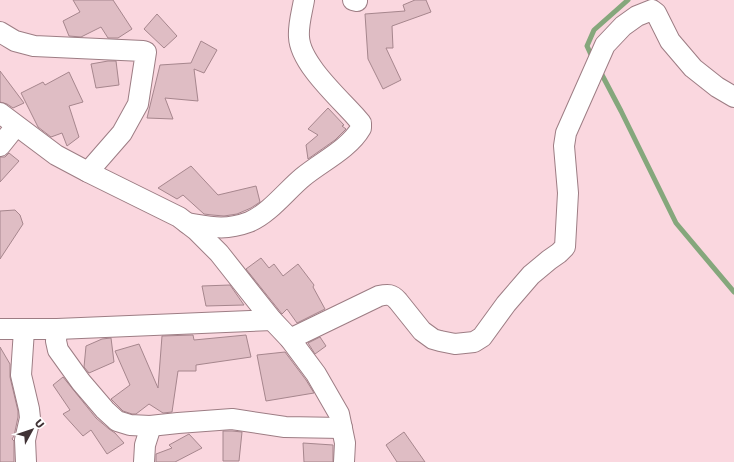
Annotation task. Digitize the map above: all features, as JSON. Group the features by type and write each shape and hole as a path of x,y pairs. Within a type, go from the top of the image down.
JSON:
{"street":[{"path":"191,226 221,229 250,221 259,216 303,176 354,139 361,128 361,123 314,70 303,53 299,38 304,0"},
{"path":"290,339 379,296 389,294 395,297 422,331 433,339 455,344 474,342 482,337 506,304 531,275 564,247 568,193 564,146 566,133 605,45 623,26 637,16 653,10 659,17 670,41 693,68 717,87 734,97"},
{"path":"0,32 14,41 26,46 146,52 138,104 122,133 88,172"},
{"path":"0,113 56,154 88,172 179,217 191,226 219,253 272,320 290,339 316,374 339,414 345,443 344,462"},
{"path":"0,146 16,126"},
{"path":"0,329 57,329 272,320"},
{"path":"57,329 56,341 58,350 81,382 105,410 118,421 130,425 151,426 178,422 232,419 285,427 342,428"},
{"path":"24,330 21,375 30,414 26,440 26,462"},
{"path":"144,462 145,445 151,426"}],"building":[{"path":"73,0 113,0 132,29 118,38 108,38 101,27 81,37 69,36 63,21 80,12"},
{"path":"415,0 426,0 431,12 392,26 393,48 386,48 401,80 383,89 368,59 365,14 405,11 403,5"},
{"path":"157,14 177,36 164,48 144,29"},
{"path":"201,41 217,50 204,73 194,69 198,101 165,98 173,119 147,118 160,65 191,63"},
{"path":"116,61 119,85 96,88 91,64"},
{"path":"0,71 24,103 13,108 0,102"},
{"path":"69,72 83,102 69,106 79,137 67,146 62,133 51,137 38,127 21,93 43,82 45,85"},
{"path":"328,108 346,129 335,140 308,159 306,145 318,135 308,129"},
{"path":"9,153 19,161 0,182 0,157 5,157"},
{"path":"191,166 218,195 256,186 260,202 237,214 224,216 204,214 183,195 177,199 158,188"},
{"path":"15,210 20,215 23,224 0,259 0,211"},
{"path":"261,258 269,268 274,264 283,276 298,264 314,285 313,287 325,309 297,323 287,309 282,314 246,269"},
{"path":"230,285 244,305 206,306 202,286"},
{"path":"193,335 194,340 246,335 251,357 196,365 196,371 178,371 172,412 163,413 149,404 136,414 132,414 123,411 111,399 130,385 115,351 139,344 158,388 162,336"},
{"path":"320,337 326,346 315,354 308,343"},
{"path":"111,338 114,362 89,373 84,367 86,346 102,339"},
{"path":"0,347 10,364 10,377 18,411 14,436 12,439 14,441 14,462 0,462"},
{"path":"285,352 314,393 266,401 257,355"},
{"path":"63,377 96,418 115,433 124,443 107,454 91,430 83,436 63,414 70,410 53,385"},
{"path":"223,431 242,432 239,461 223,461"},
{"path":"404,432 425,462 397,462 386,445"},
{"path":"189,434 202,448 175,462 156,462 156,454 172,448 169,445"},
{"path":"303,443 333,445 333,462 304,462"}],"waterway":[{"path":"593,59 587,46 594,30 628,0"},
{"path":"600,71 676,223 734,292"}]}
